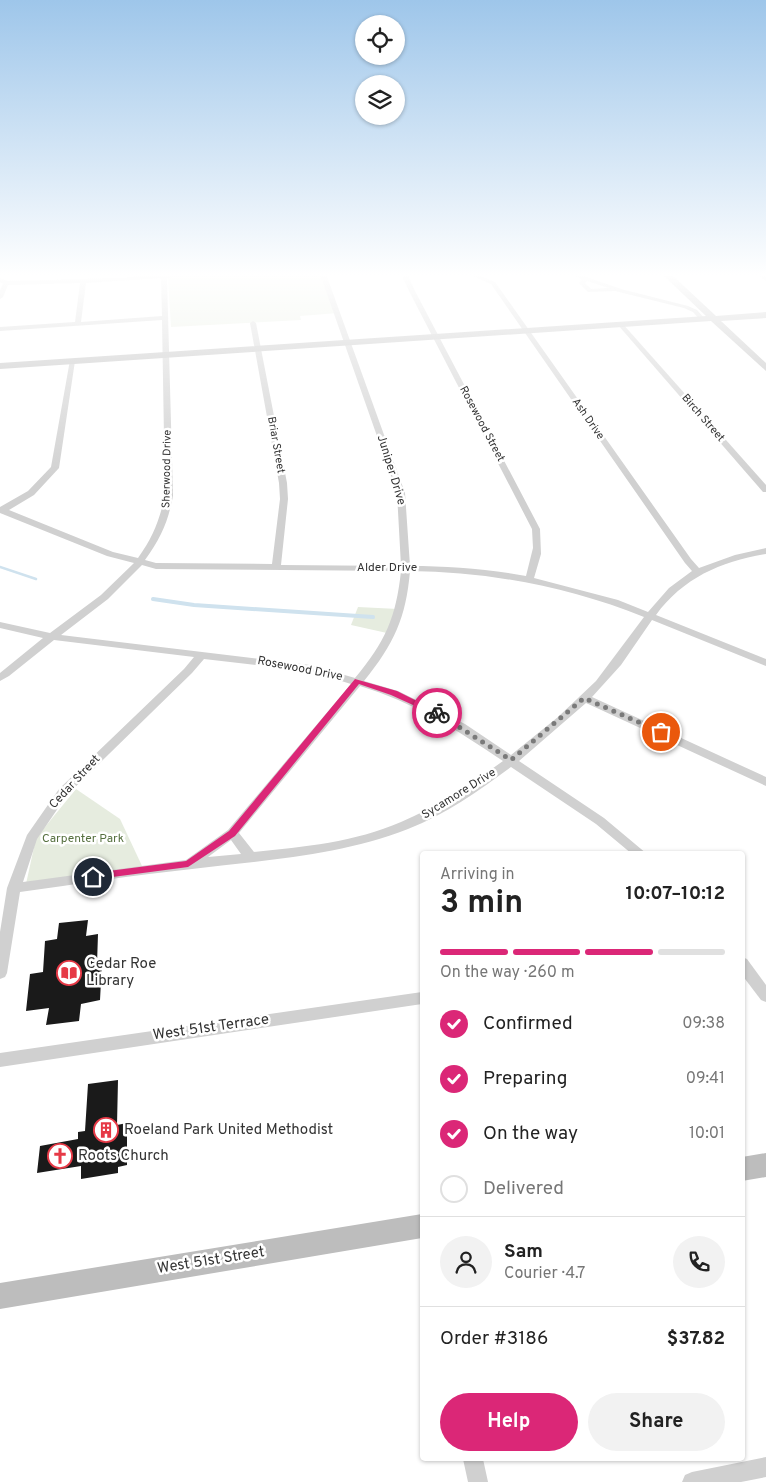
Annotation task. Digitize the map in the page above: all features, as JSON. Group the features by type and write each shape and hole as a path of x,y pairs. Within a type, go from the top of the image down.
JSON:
{"street":[{"name":"Sherwood Drive","path":"0,678 108,592 154,543 168,512 167,343"},
{"name":"Briar Street","path":"258,343 283,483 284,499 276,568"},
{"path":"0,366 331,343"},
{"name":"Juniper Drive","path":"188,864 232,833 375,661 397,621 403,600 406,568 401,493 348,343"},
{"name":"Rosewood Street","path":"440,343 536,529 539,544 538,557 530,579"},
{"name":"Ash Drive","path":"536,343 688,561 699,573"},
{"name":"Birch Street","path":"637,343 766,490"},
{"path":"740,343 766,368"},
{"path":"1,511 32,493 55,468 72,361"},
{"name":"Alder Drive","path":"1,511 101,550 156,566 406,568 473,571 530,579 598,597 766,663"},
{"name":"Sycamore Drive","path":"14,888 325,847 383,832 431,812 486,779 584,698 618,662 650,616 673,590 699,573 737,557 766,551"},
{"name":"Rosewood Drive","path":"0,625 53,636 310,668 394,693 438,714 511,760 600,821 637,851"},
{"name":"Cedar Street","path":"0,973 14,888 30,838 53,804 188,672 202,654"},
{"path":"584,698 766,782"},
{"path":"232,833 251,857"},
{"path":"745,967 766,996"},
{"name":"West 51st Terrace","path":"0,1060 420,998"},
{"path":"745,1168 766,1165"},
{"name":"West 51st Street","path":"0,1296 420,1226"},
{"path":"473,1461 478,1482"},
{"path":"692,1482 748,1477 766,1467"}],"green space":[{"path":"358,607 398,609 387,633 351,625"},
{"name":"Carpenter Park","path":"76,789 120,819 143,868 26,884 36,838"}],"building":[{"name":"Cedar Roe Library","path":"88,920 86,936 98,934 97,964 102,963 100,1000 81,1004 79,1021 46,1025 49,1008 26,1011 30,974 43,972 45,941 57,939 59,923"},
{"name":"Roeland Park United Methodist","path":"118,1080 117,1125 127,1123 127,1165 118,1167 118,1173 81,1179 81,1166 37,1173 40,1146 78,1139 78,1132 85,1131 88,1084"}],"waterway":[{"path":"0,567 36,579"},
{"path":"153,599 194,605 373,617"}],"way so far":[{"path":"437,713 511,760 584,698 661,732"}],"place":[{"name":"Cedar Roe Library","path":"69,973"},
{"name":"Roeland Park United Methodist","path":"106,1130"},
{"name":"Roots Church","path":"60,1156"}],"route":[{"path":"93,877 188,864 232,833 244,816 358,681 394,693 437,713"}]}
